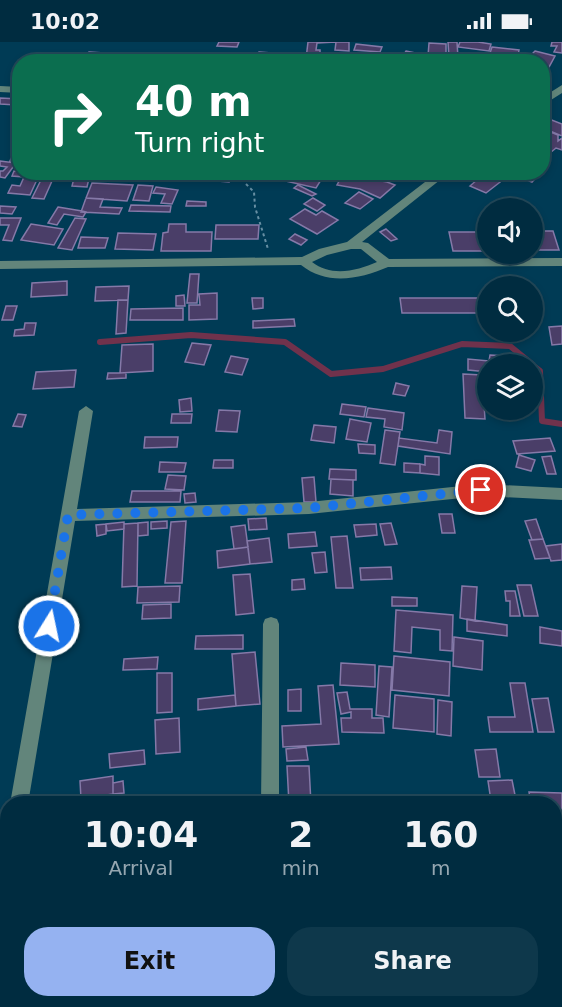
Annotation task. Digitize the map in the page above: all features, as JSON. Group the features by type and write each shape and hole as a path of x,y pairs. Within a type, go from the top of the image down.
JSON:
{"street":[{"path":"550,96 562,87"},
{"path":"351,245 435,180"},
{"path":"0,266 304,261 323,252 351,245 364,246 386,263"},
{"path":"304,261 311,268 327,274 351,274 386,263 562,262"},
{"path":"20,796 86,411"},
{"path":"68,515 309,508 481,490 562,494"},
{"path":"270,796 271,624"}],"path":[{"path":"246,184 254,192 252,207 266,233 270,261"}],"building":[{"path":"219,42 239,42 237,47 217,46"},
{"path":"308,42 336,42 317,43 316,50 320,50 320,54 307,54"},
{"path":"336,42 349,42 349,51 335,50"},
{"path":"448,42 457,42 458,54 449,54"},
{"path":"460,42 491,44 489,51 458,47"},
{"path":"552,42 562,42 562,53 554,52 557,46 551,46"},
{"path":"429,43 446,44 446,54 428,54"},
{"path":"356,44 382,47 380,52 354,50"},
{"path":"492,47 519,50 518,54 490,53"},
{"path":"406,51 420,54 404,54"},
{"path":"89,52 119,54 88,54"},
{"path":"259,52 284,54 258,54"},
{"path":"550,55 555,56 550,65"},
{"path":"0,98 12,99 12,105 0,104"},
{"path":"550,119 562,124 562,136 550,131"},
{"path":"550,132 558,135 558,141 562,138 562,150 556,148 550,153"},
{"path":"0,161 12,162 12,168 5,178 0,177 0,171 7,167 0,166"},
{"path":"23,180 37,180 30,195 8,193 12,185 20,186"},
{"path":"41,180 52,180 44,199 32,198"},
{"path":"74,180 89,180 87,187 72,186"},
{"path":"205,180 229,180 229,182"},
{"path":"281,180 321,180 316,188"},
{"path":"340,180 376,180 395,185 380,198 360,189 337,185"},
{"path":"477,180 503,180 486,193 470,186"},
{"path":"92,183 133,185 127,201 86,198"},
{"path":"138,185 153,186 149,201 133,200"},
{"path":"298,185 316,194 312,196 294,188"},
{"path":"156,187 178,190 172,204 161,203 165,194 153,193"},
{"path":"359,192 373,199 360,209 345,203"},
{"path":"86,198 103,199 100,207 122,208 119,214 81,212"},
{"path":"313,198 325,205 317,211 304,204"},
{"path":"187,201 206,202 206,206 186,206"},
{"path":"131,205 171,206 170,212 129,211"},
{"path":"0,206 16,207 12,214 0,213"},
{"path":"58,207 86,212 83,217 64,214 57,225 48,223"},
{"path":"305,209 316,215 322,211 338,220 317,234 290,219"},
{"path":"0,218 21,218 12,241 3,240 9,225 0,225"},
{"path":"75,218 86,219 72,250 58,248"},
{"path":"31,224 63,229 54,245 21,240"},
{"path":"169,224 186,224 186,232 212,232 211,251 161,251 163,233 168,232"},
{"path":"216,225 259,225 258,239 215,239"},
{"path":"386,229 397,239 391,241 380,232"},
{"path":"543,231 553,231 559,250 543,250"},
{"path":"449,232 477,232 477,251 453,251"},
{"path":"118,233 156,234 153,250 115,249"},
{"path":"295,234 307,240 301,245 289,239"},
{"path":"81,237 108,238 105,248 78,248"},
{"path":"190,274 199,274 197,303 187,303"},
{"path":"67,281 67,295 31,297 32,283"},
{"path":"129,286 128,300 95,301 96,287"},
{"path":"217,293 217,319 189,320 189,305 200,305 199,294"},
{"path":"184,295 185,306 176,306 176,296"},
{"path":"252,298 263,298 263,308 253,309"},
{"path":"400,298 477,298 477,313 402,313"},
{"path":"118,300 128,300 126,333 116,334"},
{"path":"6,306 17,306 13,320 2,320"},
{"path":"183,308 183,320 130,320 131,309"},
{"path":"294,319 295,326 253,328 253,321"},
{"path":"25,323 36,323 34,335 14,336 15,330 24,329"},
{"path":"562,326 562,344 552,345 549,327"},
{"path":"192,343 211,345 204,365 185,362"},
{"path":"153,344 153,371 120,373 122,345"},
{"path":"231,356 248,359 242,375 225,372"},
{"path":"468,359 477,360 477,371 468,370"},
{"path":"76,370 74,387 33,389 36,372"},
{"path":"108,373 126,373 126,378 107,379"},
{"path":"463,374 477,375 477,419 465,418"},
{"path":"396,383 409,386 405,396 393,394"},
{"path":"191,398 192,411 180,412 179,400"},
{"path":"342,404 366,407 364,417 340,414"},
{"path":"368,408 404,413 402,430 384,427 385,419 366,417"},
{"path":"219,410 240,411 237,432 216,431"},
{"path":"18,414 26,415 22,427 13,426"},
{"path":"172,414 192,414 191,423 171,423"},
{"path":"350,419 371,423 367,442 346,439"},
{"path":"314,425 336,427 334,443 311,440"},
{"path":"385,430 400,432 395,465 380,463"},
{"path":"439,430 452,432 450,454 398,446 399,438 437,443"},
{"path":"145,437 178,437 177,447 144,448"},
{"path":"550,438 555,451 517,454 513,441"},
{"path":"358,444 375,445 375,454 359,453"},
{"path":"519,455 535,460 531,471 516,467"},
{"path":"425,456 439,457 439,475 420,473 420,464 425,465"},
{"path":"551,456 556,474 547,474 542,457"},
{"path":"214,460 233,460 233,468 213,468"},
{"path":"160,462 186,463 184,472 159,472"},
{"path":"404,463 420,464 420,473 404,472"},
{"path":"330,469 356,470 356,480 329,479"},
{"path":"168,475 186,476 184,490 165,489"},
{"path":"314,477 316,502 304,502 302,478"},
{"path":"331,479 353,480 353,496 330,494"},
{"path":"132,491 181,491 180,502 130,502"},
{"path":"195,493 196,502 185,503 184,494"},
{"path":"439,514 452,514 455,533 442,533"},
{"path":"266,518 267,529 249,530 248,519"},
{"path":"536,519 543,539 532,540 525,521"},
{"path":"167,521 167,528 151,529 151,522"},
{"path":"186,521 182,583 165,583 171,522"},
{"path":"124,522 124,529 107,531 106,524"},
{"path":"148,522 148,535 138,536 138,523"},
{"path":"138,523 137,586 122,587 124,524"},
{"path":"391,523 397,544 385,545 380,524"},
{"path":"106,524 106,534 97,536 96,525"},
{"path":"376,524 377,535 356,537 354,525"},
{"path":"245,525 248,547 234,549 231,527"},
{"path":"315,532 317,546 289,548 288,534"},
{"path":"347,536 353,588 336,588 331,537"},
{"path":"269,538 272,562 250,564 247,541"},
{"path":"543,539 550,558 535,559 529,540"},
{"path":"562,544 562,560 551,561 546,546"},
{"path":"248,547 250,564 218,568 217,551"},
{"path":"325,552 327,572 315,573 312,553"},
{"path":"391,567 392,579 361,580 360,568"},
{"path":"250,574 254,613 236,615 233,575"},
{"path":"304,579 305,589 292,590 292,580"},
{"path":"517,585 531,585 538,616 524,616"},
{"path":"180,586 179,602 137,603 138,587"},
{"path":"462,586 477,587 475,621 460,618"},
{"path":"505,591 515,591 520,616 510,616 510,601 506,601"},
{"path":"392,597 417,598 417,606 392,606"},
{"path":"171,604 171,618 142,619 143,605"},
{"path":"396,610 453,615 452,651 440,650 440,630 412,627 411,653 394,651"},
{"path":"467,619 507,625 507,636 467,631"},
{"path":"540,627 562,631 562,646 540,643"},
{"path":"243,635 243,649 195,649 196,636"},
{"path":"454,637 483,641 482,670 453,666"},
{"path":"255,652 260,704 236,706 232,654"},
{"path":"394,656 450,662 449,696 392,690"},
{"path":"158,657 157,669 123,670 124,659"},
{"path":"341,663 375,665 375,687 340,685"},
{"path":"379,666 392,667 389,717 376,715"},
{"path":"157,673 172,673 172,712 157,713"},
{"path":"510,683 525,683 533,732 490,732 488,717 515,717"},
{"path":"333,685 339,744 283,747 282,726 321,724 318,686"},
{"path":"301,689 301,711 288,711 288,690"},
{"path":"347,692 350,709 372,709 372,718 383,718 384,733 342,732 341,718 351,718 351,712 341,714 337,693"},
{"path":"235,695 236,706 198,710 198,699"},
{"path":"395,695 434,699 434,732 393,728"},
{"path":"548,698 554,732 538,732 532,699"},
{"path":"438,700 452,702 451,736 437,734"},
{"path":"179,718 180,752 156,754 155,720"},
{"path":"306,747 308,760 287,761 286,749"},
{"path":"496,749 500,777 479,777 475,750"},
{"path":"144,750 145,764 110,768 109,754"},
{"path":"287,766 309,766 311,796 289,796"},
{"path":"113,776 113,794 81,796 80,781"},
{"path":"512,780 515,796 490,796 488,781"},
{"path":"123,781 124,793 113,794 113,783"},
{"path":"529,792 562,793 562,796 530,796"}],"waterway":[{"path":"100,342 191,335 285,342 331,374 383,369 462,344 510,346 520,354"},
{"path":"542,420 562,424"}],"route":[{"path":"49,626 68,515 309,508 481,490"}]}
